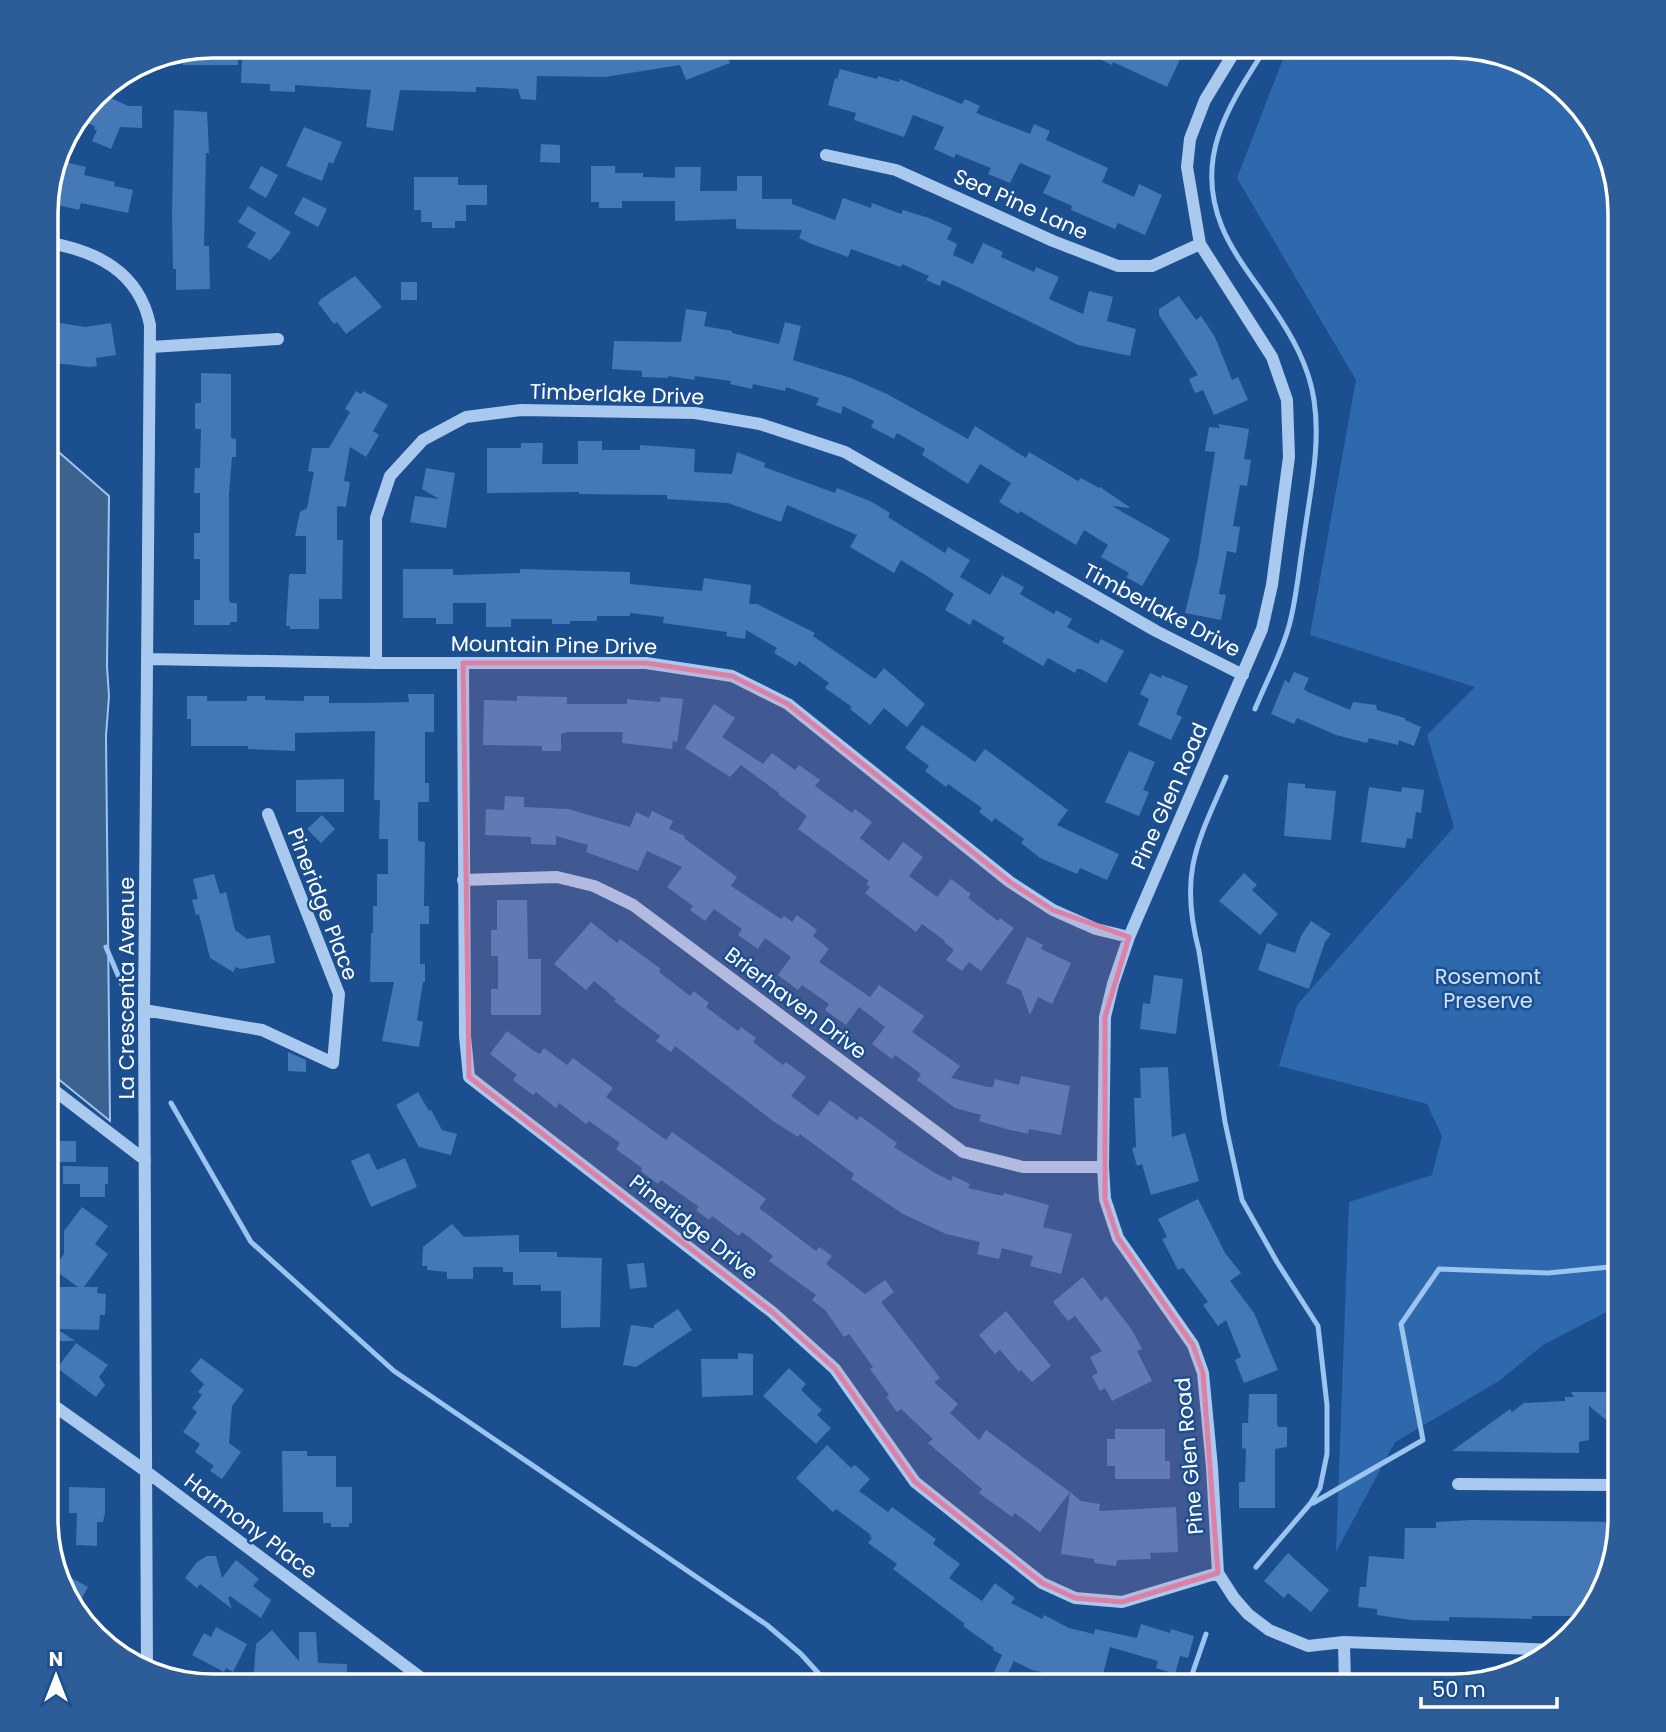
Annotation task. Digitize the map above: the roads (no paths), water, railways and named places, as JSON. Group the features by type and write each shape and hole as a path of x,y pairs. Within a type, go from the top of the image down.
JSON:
{"street":[{"name":"Pine Glen Road","path":"1218,1573 1203,1373 1193,1345 1118,1238 1105,1199 1103,1167 1105,1017 1129,937 1262,629 1272,585 1289,457 1287,400 1272,357 1200,244 1186,167 1189,139 1205,100 1231,58"},
{"name":"Sea Pine Lane","path":"826,155 896,170 1053,241 1118,266 1152,266 1200,244"},
{"name":"La Crescenta Avenue","path":"58,245 85,251 106,262 135,286 146,305 152,347 144,1010 147,1659"},
{"path":"152,347 278,339"},
{"name":"Timberlake Drive","path":"376,663 376,518 390,476 423,440 466,417 521,410 548,410 695,413 760,424 845,452 1156,631 1243,675"},
{"name":"Mountain Pine Drive","path":"147,659 376,663 646,663 732,676 788,704 1010,882 1053,909 1096,929 1129,937"},
{"name":"Pineridge Drive","path":"463,663 465,1036 469,1077 772,1312 835,1369 915,1482 1042,1583 1074,1598 1122,1602 1218,1573"},
{"name":"Pineridge Place","path":"144,1010 262,1030 333,1063 338,995 268,814"},
{"name":"Brierhaven Drive","path":"463,880 557,877 594,886 633,905 963,1152 1023,1167 1103,1167"},
{"path":"58,1093 145,1160"},
{"name":"Harmony Place","path":"58,1409 416,1674"},
{"path":"1458,1484 1608,1485"},
{"path":"1218,1573 1248,1614 1269,1630 1308,1647 1345,1642 1537,1649"},
{"path":"1345,1642 1345,1674"}],"waterway":[{"path":"1255,709 1282,647 1292,615 1312,486 1316,434 1312,387 1304,363 1287,329 1233,248 1222,227 1214,201 1212,177 1220,132 1240,89 1259,58"},
{"path":"1226,777 1206,822 1194,861 1191,880 1193,924 1225,1122 1242,1200 1318,1326 1327,1405 1327,1454 1320,1488 1310,1504 1256,1567"},
{"path":"106,947 123,987"},
{"path":"171,1103 251,1242 394,1371 767,1625 801,1654 819,1674"},
{"path":"1313,1503 1423,1440 1401,1324 1439,1269 1548,1273 1608,1267"},
{"path":"1192,1674 1206,1634"}],"park label":[{"name":"Rosemont Preserve","path":"1488,988"}]}
